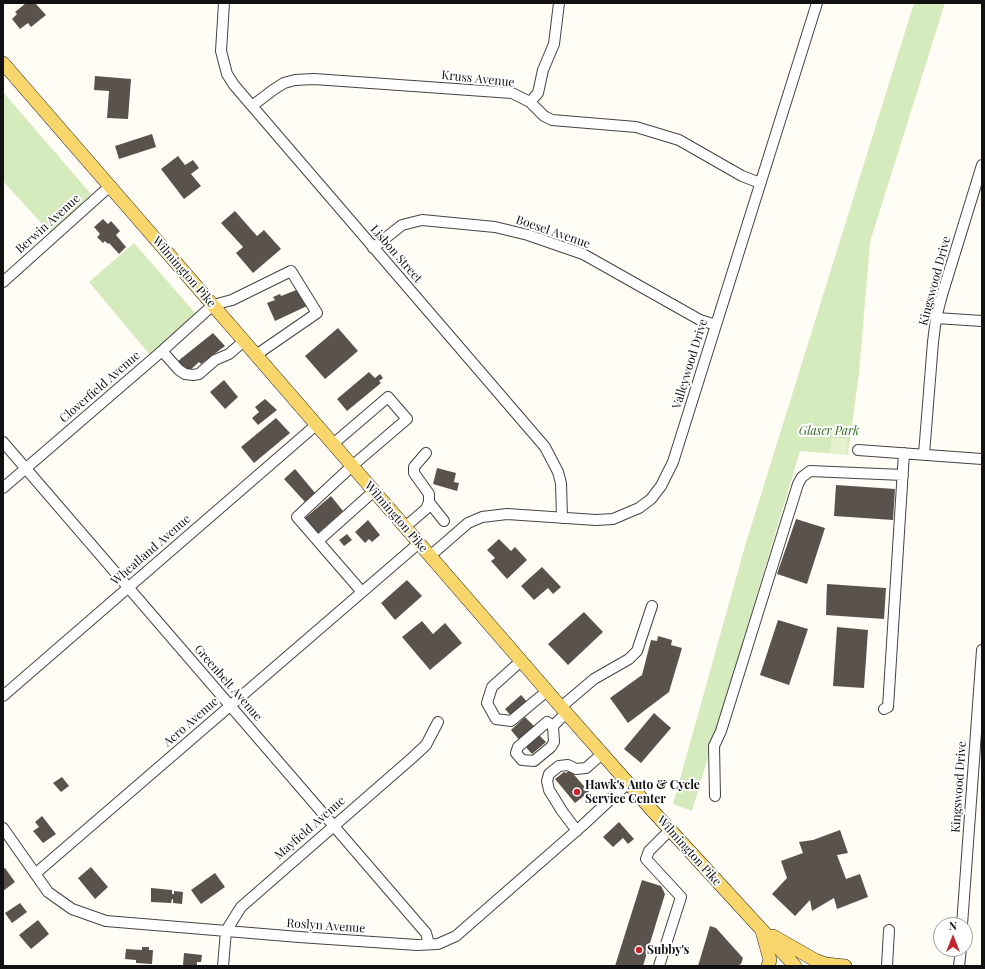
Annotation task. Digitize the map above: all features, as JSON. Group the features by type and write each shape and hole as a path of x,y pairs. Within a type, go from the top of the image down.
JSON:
{"main road":[{"name":"Wilmington Pike","path":"5,68 110,186 602,754 795,966"},
{"path":"761,930 770,960 768,966"},
{"path":"761,930 815,960 826,964 845,966"}],"street":[{"name":"Lisbon Street","path":"224,3 222,38 223,63 234,85 544,447 558,472 563,498 562,518"},
{"path":"530,102 538,93 544,70 554,44 559,3"},
{"name":"Valleywood Drive","path":"430,556 468,523 482,517 507,514 596,520 613,519 628,514 651,499 661,486 673,462 817,3"},
{"name":"Kruss Avenue","path":"252,106 284,83 295,80 314,79 512,93 530,102 544,116 552,120 607,123 636,127 657,132 679,140 742,176 760,183"},
{"name":"Kingswood Drive","path":"924,454 932,342 936,318 982,165"},
{"name":"Berwin Avenue","path":"3,282 110,186"},
{"name":"Boesel Avenue","path":"373,248 402,225 416,221 495,227 528,235 582,254 686,312 716,325"},
{"path":"213,305 232,300 292,271 317,313 256,355"},
{"name":"Cloverfield Avenue","path":"3,488 213,305"},
{"path":"936,318 982,321"},
{"path":"162,351 179,370 185,374 193,376 199,374 215,360 229,354 244,341"},
{"path":"333,444 388,397 407,419 352,466 297,517 362,592"},
{"name":"Wheatland Avenue","path":"3,696 316,425"},
{"name":"Greenbelt Avenue","path":"3,442 426,933 429,944"},
{"path":"858,450 982,459"},
{"path":"405,527 426,509 429,502 429,494 414,473 414,467 426,453"},
{"path":"884,709 888,707 904,453"},
{"path":"715,796 714,746 721,731 798,484 802,477 810,471 903,475"},
{"path":"318,541 374,491"},
{"path":"429,502 444,521"},
{"name":"Aero Avenue","path":"35,874 419,543"},
{"path":"548,726 554,742 534,761 522,760 516,752 518,747 548,726 594,679 628,659 637,651 652,606"},
{"name":"Kingswood Drive","path":"963,917 982,650"},
{"path":"521,661 492,686 488,704 496,719 511,721 547,691"},
{"name":"Mayfield Avenue","path":"223,966 226,931 241,907 426,745 438,722"},
{"path":"577,831 549,790 547,781 549,774 559,766 568,765 576,769 586,768 602,754"},
{"name":"Roslyn Avenue","path":"3,828 44,887 60,901 86,915 127,924 429,944 448,941 456,936 577,831 628,783"},
{"path":"659,966 680,897 646,859 649,851 670,830"},
{"path":"887,966 889,930"}],"green space":[{"name":"Glaser Park","path":"914,3 945,3 870,242 859,373 848,455 800,451 692,811 673,804 745,546"},
{"path":"3,92 91,194 51,234 3,181"},
{"path":"134,243 197,315 150,355 89,282"},
{"path":"832,438 848,439 846,454 830,453"}],"building":[{"path":"26,3 35,3 46,15 31,27 28,23 20,29 12,19 17,14 15,12"},
{"path":"95,76 131,79 128,119 107,118 109,91 94,90"},
{"path":"152,134 156,147 119,159 115,146"},
{"path":"178,156 185,165 193,160 199,168 191,174 201,186 184,199 161,169"},
{"path":"235,211 257,236 264,230 281,249 253,273 236,253 243,247 221,223"},
{"path":"103,219 108,224 111,221 120,231 116,235 126,247 119,254 109,243 108,244 105,241 103,243 97,237 100,234 94,227"},
{"path":"299,289 307,306 275,321 267,303 275,300 273,297 280,294 281,296"},
{"path":"338,328 358,351 325,379 305,356"},
{"path":"213,333 225,346 201,364 199,362 188,372 178,361"},
{"path":"369,372 375,378 380,374 383,378 379,381 381,383 347,411 337,399"},
{"path":"224,380 238,397 225,409 210,392"},
{"path":"265,399 277,410 258,425 252,418 259,412 255,407"},
{"path":"276,418 290,433 254,463 241,447"},
{"path":"437,468 456,473 454,482 459,483 457,491 433,484"},
{"path":"295,469 316,494 306,503 284,479"},
{"path":"836,485 895,489 893,520 834,516"},
{"path":"331,496 343,511 317,534 304,519"},
{"path":"796,519 825,528 807,584 777,574"},
{"path":"368,520 380,535 372,542 369,539 365,543 355,532"},
{"path":"347,534 352,540 344,546 339,540"},
{"path":"499,539 511,551 515,547 527,560 507,579 491,561 495,558 487,550"},
{"path":"542,567 561,587 553,594 548,588 534,600 521,586"},
{"path":"407,580 422,596 395,620 381,603"},
{"path":"827,584 886,588 884,619 826,615"},
{"path":"584,612 603,632 568,665 548,644"},
{"path":"778,620 808,629 789,685 760,675"},
{"path":"422,621 433,634 445,623 462,643 430,670 402,637"},
{"path":"837,627 868,630 864,688 833,686"},
{"path":"658,636 672,640 671,645 682,648 669,692 628,723 610,698 642,675 651,640 657,641"},
{"path":"521,695 529,704 513,718 505,709"},
{"path":"654,713 671,728 641,763 624,749"},
{"path":"525,717 536,728 521,742 511,730"},
{"path":"538,734 546,742 532,754 524,745"},
{"path":"570,770 589,792 575,803 555,779 564,772 566,773"},
{"path":"62,777 69,786 61,792 53,783"},
{"path":"42,816 56,834 43,843 33,831 39,827 35,822"},
{"path":"619,822 634,839 628,844 623,838 613,847 603,837"},
{"path":"840,830 848,853 837,855 846,879 860,874 868,897 837,909 834,898 812,911 810,900 795,916 772,894 787,878 781,861 803,853 799,842 813,840"},
{"path":"91,867 108,887 95,899 78,878"},
{"path":"5,868 15,882 3,891 3,869"},
{"path":"215,873 225,887 201,904 191,890"},
{"path":"642,880 661,886 665,894 643,966 615,966"},
{"path":"151,888 172,890 172,894 174,894 174,891 183,892 182,904 173,903 173,899 171,903 151,902"},
{"path":"20,903 27,912 12,923 5,913"},
{"path":"38,920 49,934 31,949 19,935"},
{"path":"710,926 716,928 743,958 741,964 736,966 698,966"},
{"path":"142,947 149,947 149,950 153,950 152,964 136,963 136,960 125,959 126,949 142,950"},
{"path":"184,953 202,955 201,962 197,962 197,966 183,965"}],"place":[{"name":"Hawk's Auto & Cycle Service Center","path":"577,792"},
{"name":"Subby's","path":"639,950"}]}
